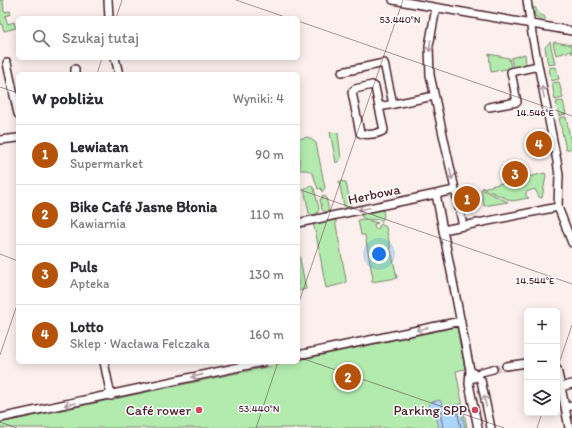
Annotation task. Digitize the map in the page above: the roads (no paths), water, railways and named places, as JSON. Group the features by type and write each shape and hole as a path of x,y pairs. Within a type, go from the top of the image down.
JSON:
{"street":[{"path":"108,0 109,16"},
{"path":"393,0 572,31"},
{"path":"527,0 530,24 557,161 559,175 558,207 572,243"},
{"path":"436,8 429,56 434,96 463,226"},
{"path":"116,60 119,72"},
{"path":"7,63 16,105"},
{"path":"342,72 384,63 393,104"},
{"path":"489,107 517,102 511,72 538,66"},
{"path":"372,85 375,87 379,107 384,130 381,132 364,135 360,133 352,92 355,89 372,85"},
{"path":"379,107 434,96"},
{"path":"0,140 16,138"},
{"name":"Herbowa","path":"300,223 455,190"},
{"path":"436,194 470,370 469,386 478,428"},
{"path":"443,230 558,207"},
{"path":"300,355 460,321"},
{"path":"506,366 524,363"},
{"path":"104,364 111,396"},
{"path":"0,418 111,396 254,364"},
{"path":"469,386 482,371 493,369"},
{"path":"470,370 481,380 491,428"},
{"path":"559,380 569,406 569,428"},
{"path":"561,387 572,384"}],"water":[{"path":"440,400 444,407 460,404 465,428 439,428 436,415 431,414 429,405 431,402"}],"tunnel":[{"path":"493,369 506,366"}],"place":[{"name":"Lotto","path":"539,144"},
{"name":"Puls","path":"515,174"},
{"name":"Lewiatan","path":"467,199"},
{"name":"Bike Café Jasne Błonia","path":"348,377"},
{"name":"Café rower","path":"199,410"},
{"name":"Parking SPP","path":"475,410"}]}
